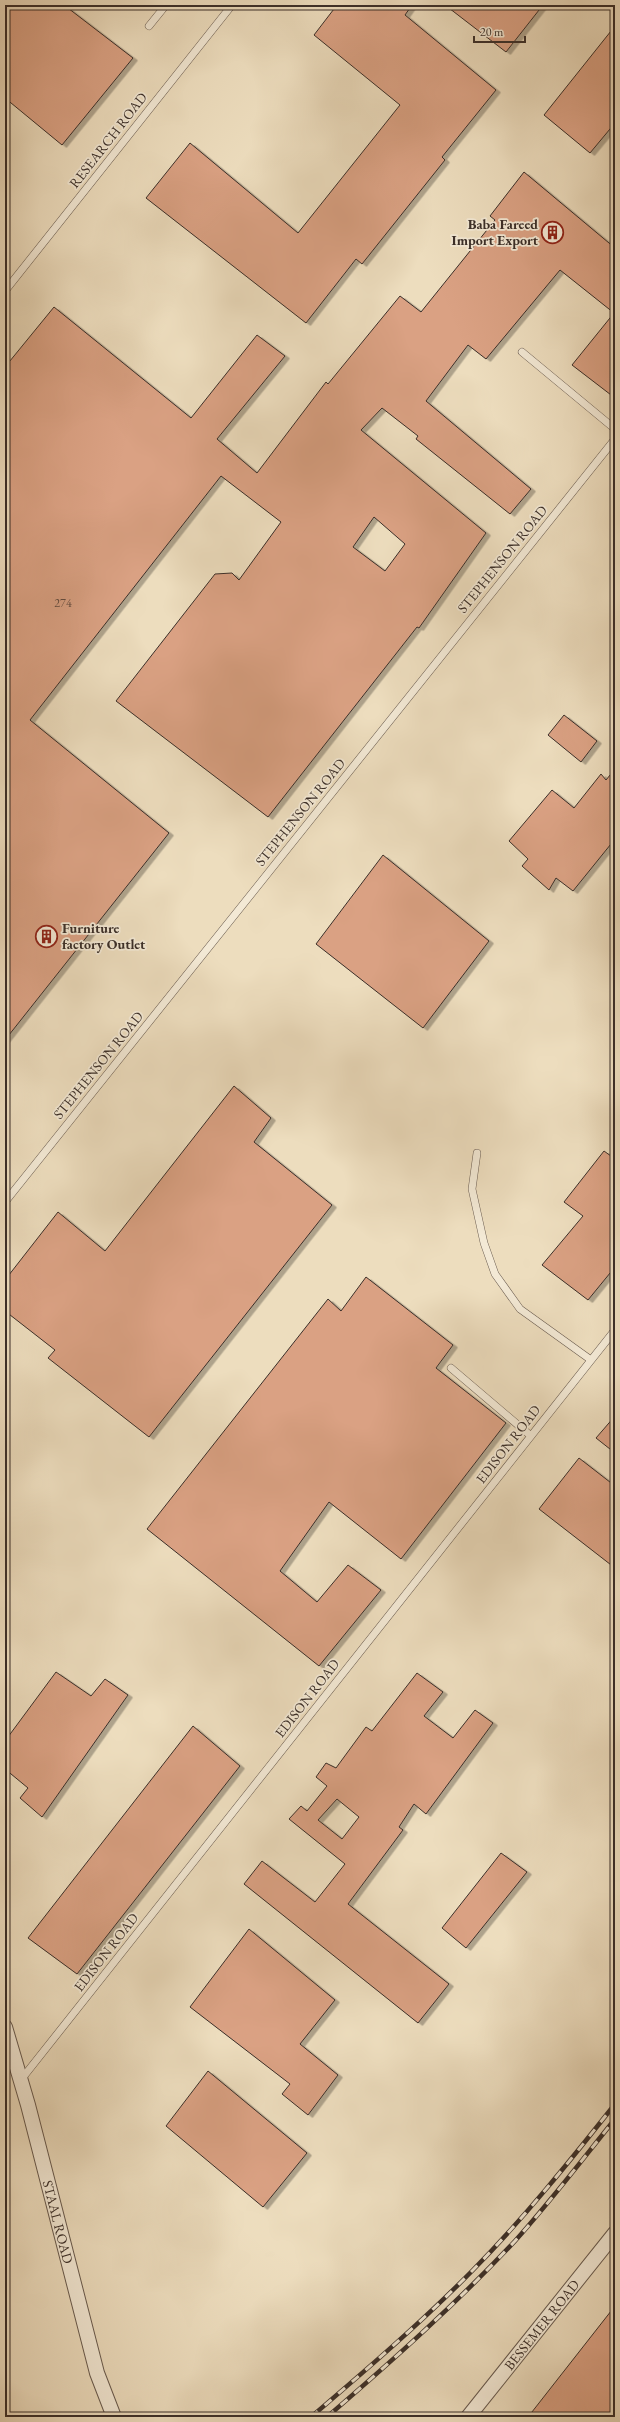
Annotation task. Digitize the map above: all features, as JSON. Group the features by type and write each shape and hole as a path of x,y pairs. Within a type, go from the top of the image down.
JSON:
{"street":[{"name":"STAAL ROAD","path":"5,2027 97,2373 114,2417"},
{"name":"BESSEMER ROAD","path":"468,2417 615,2233"}],"lane":[{"path":"149,26 166,5"},
{"name":"RESEARCH ROAD","path":"5,291 232,5"},
{"path":"522,352 615,428"},
{"name":"STEPHENSON ROAD","path":"5,1202 615,439"},
{"path":"477,1153 472,1189 484,1242 495,1274 520,1309 591,1360"},
{"name":"EDISON ROAD","path":"20,2081 615,1330"},
{"path":"451,1368 531,1436"}],"building":[{"path":"5,5 64,5 133,58 62,145 5,98"},
{"path":"337,5 412,5 405,15 496,90 442,157 445,160 362,264 356,259 306,323 146,198 190,143 298,233 400,105 314,35"},
{"path":"445,5 543,5 506,52"},
{"path":"615,26 615,123 590,153 544,115"},
{"path":"524,172 615,248 615,398 572,365 614,313 560,270 486,359 468,345 426,401 531,489 510,514 416,439 418,436 382,408 361,430 486,533 419,628 417,627 268,817 116,701 215,574 232,573 239,580 281,522 221,476 30,720 169,833 5,1040 5,367 54,307 191,418 257,335 285,356 217,439 257,473 326,382 328,384 400,296 421,312 495,220 490,216","holes":["374,517 405,544 385,571 353,547"]},
{"path":"564,715 597,741 581,762 548,735"},
{"path":"615,769 615,839 573,891 556,878 549,890 522,866 528,859 509,841 552,790 574,808 601,774 606,780"},
{"path":"383,855 489,941 423,1028 316,944"},
{"path":"234,1086 271,1118 254,1142 332,1205 149,1437 48,1358 55,1350 5,1311 5,1280 58,1212 105,1251"},
{"path":"604,1151 615,1159 615,1267 588,1300 542,1265 583,1216 564,1202"},
{"path":"366,1277 453,1345 436,1368 506,1423 401,1559 329,1502 280,1571 317,1602 348,1565 381,1590 319,1666 147,1529 328,1299 341,1311"},
{"path":"615,1416 615,1453 596,1438"},
{"path":"579,1458 615,1486 615,1568 539,1509"},
{"path":"56,1672 91,1696 105,1679 128,1695 42,1817 20,1798 28,1788 5,1769 5,1741"},
{"path":"417,1673 443,1692 424,1716 453,1738 475,1710 493,1723 426,1814 414,1804 399,1827 403,1830 348,1904 449,1984 418,2023 244,1884 262,1861 315,1902 345,1864 289,1819 301,1806 307,1811 327,1786 316,1777 326,1763 336,1768 366,1727 372,1731","holes":["337,1799 359,1817 342,1839 318,1820"]},
{"path":"193,1726 240,1766 77,1974 28,1938"},
{"path":"501,1853 527,1872 466,1948 442,1928"},
{"path":"249,1929 335,2000 300,2044 338,2075 308,2115 282,2094 290,2084 190,2007"},
{"path":"208,2071 307,2153 263,2207 166,2126"},
{"path":"615,2306 615,2417 528,2417"}],"railway":[{"path":"311,2417 414,2327 473,2270 564,2168 615,2104"},
{"path":"327,2417 423,2332 493,2264 541,2211 615,2119"}],"place":[{"name":"Baba Fareed Import Export","path":"553,232"},
{"name":"Furniture factory Outlet","path":"46,936"}]}
